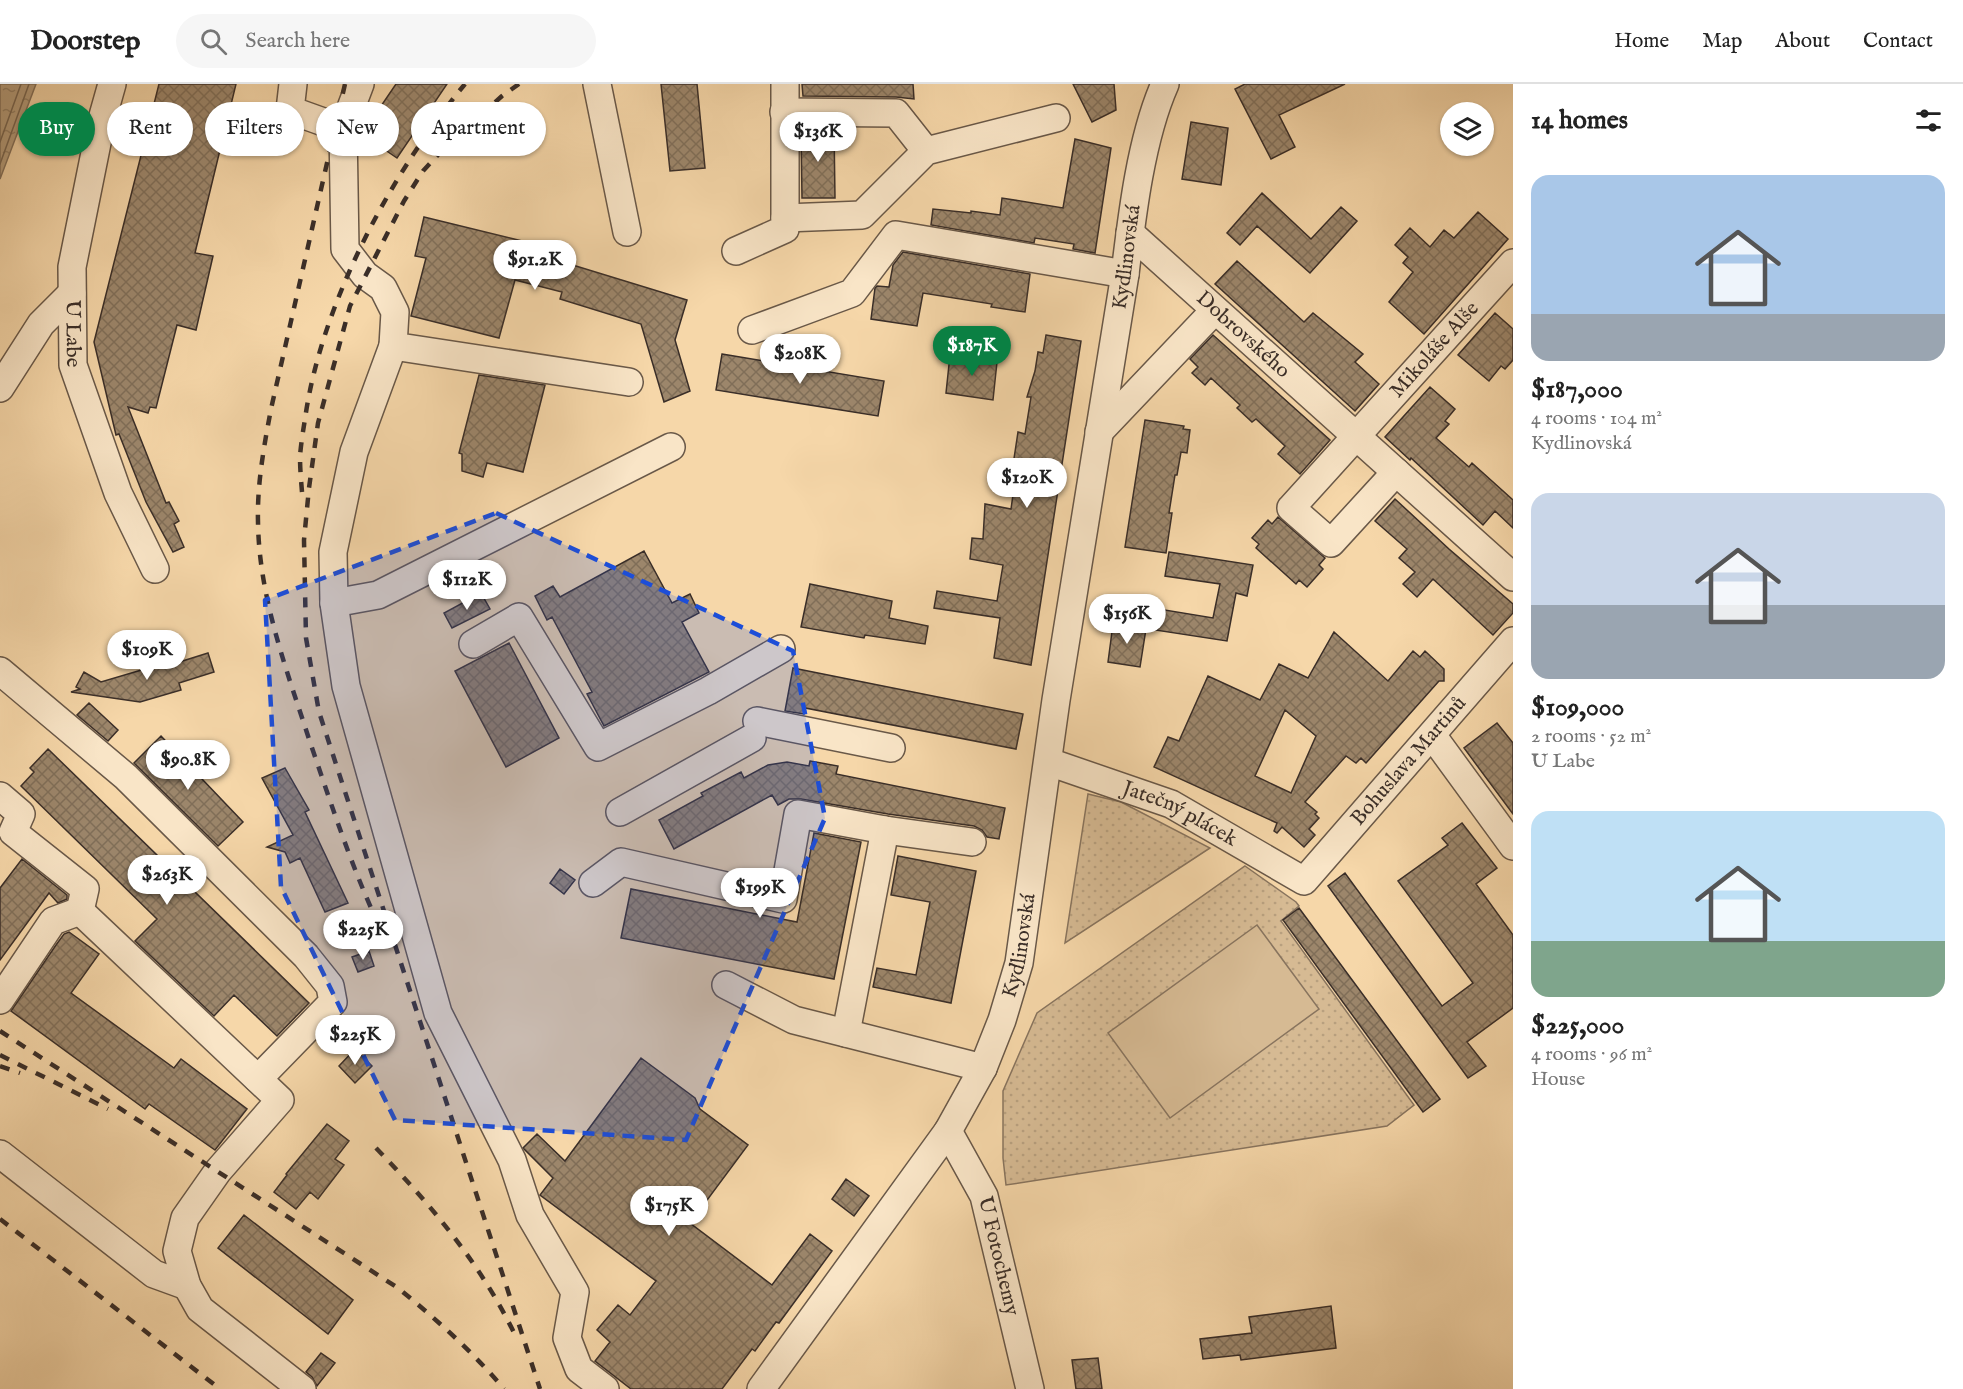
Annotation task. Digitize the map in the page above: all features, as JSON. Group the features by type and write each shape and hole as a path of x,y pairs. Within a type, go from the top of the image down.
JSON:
{"street":[{"name":"U Labe","path":"112,84 101,123 72,267 73,365 118,493 155,569"},
{"path":"293,84 290,110 316,119"},
{"path":"353,102 360,84"},
{"path":"597,84 627,232"},
{"path":"736,251 785,229 785,84"},
{"name":"Kydlinovská","path":"761,1389 948,1131 983,1068 1002,1020 1019,963 1056,700 1142,162 1165,84"},
{"path":"784,112 896,113 926,151"},
{"path":"785,218 862,215 926,151 1056,118"},
{"path":"343,156 345,249 365,275 383,288 395,312 393,346 354,452 333,552 334,603 346,686 438,1013 512,1160 530,1215 575,1292 567,1338 579,1369 604,1389"},
{"name":"Dobrovského","path":"1130,233 1513,577"},
{"path":"752,330 852,293 896,236 1125,274"},
{"name":"Mikoláše Alše","path":"1356,436 1513,264"},
{"path":"0,388 41,324 72,293"},
{"path":"1099,432 1215,310"},
{"path":"393,346 628,382"},
{"path":"1356,436 1291,508 1331,543 1396,472"},
{"path":"334,603 378,595 671,447"},
{"path":"473,644 519,617 598,747 708,691 781,649"},
{"name":"Bohuslava Martinů","path":"1304,881 1513,641"},
{"path":"0,671 126,777 306,956 330,986 333,1002 258,1079"},
{"path":"620,812 755,729 891,748"},
{"path":"1432,735 1513,846"},
{"name":"Jatečný plácek","path":"1049,762 1171,804 1304,881"},
{"path":"0,796 21,814 13,832 85,889 80,911"},
{"path":"593,883 621,862 783,899 798,814 885,830 972,842"},
{"path":"846,1033 885,830"},
{"path":"80,911 279,1100 218,1171 184,1218 177,1251 187,1286 200,1309 302,1389"},
{"path":"0,1000 53,921 80,911"},
{"path":"726,985 795,1020 983,1068"},
{"name":"U Fotochemy","path":"948,1131 984,1196 1030,1389"},
{"path":"0,1154 154,1274 187,1286"}],"highlighted area":[{"path":"496,513 793,651 825,818 686,1140 395,1120 281,887 265,600"}],"shaded area":[{"path":"1088,794 1121,802 1210,848 1065,943"},
{"path":"1245,866 1299,906 1281,921 1414,1105 1387,1126 1006,1185 1003,1158 1003,1091 1037,1013"},
{"path":"1257,925 1319,1009 1170,1118 1108,1033"}],"water":[{"path":"0,84 36,84 29,102 18,102 18,132 0,179"}],"building":[{"path":"159,84 236,84 232,102 205,102 205,156 219,156 195,253 213,256 196,330 177,325 156,408 150,407 148,413 128,407 166,503 169,502 179,521 174,524 184,547 173,552 146,502 119,434 116,435 94,342 141,156 193,156 193,102 154,102"},
{"path":"396,84 447,84 435,102 411,102 411,137 399,155 399,102 384,102"},
{"path":"661,84 697,84 705,168 670,171"},
{"path":"802,84 913,84 914,99 803,96"},
{"path":"1073,84 1114,84 1116,110 1092,122"},
{"path":"1245,84 1345,84 1279,115 1295,147 1271,159 1235,89"},
{"path":"1191,122 1228,128 1221,185 1182,179"},
{"path":"803,128 834,128 835,198 802,198 801,133 804,133"},
{"path":"1075,139 1111,148 1095,253 1073,249 1074,244 1035,238 1034,243 931,225 933,209 1000,215 1002,198 1063,208"},
{"path":"1262,193 1311,239 1341,207 1357,221 1310,273 1257,226 1240,245 1227,233"},
{"path":"1478,212 1508,239 1424,334 1389,302 1413,272 1403,263 1408,257 1395,245 1410,228 1430,247 1444,230 1454,238"},
{"path":"424,217 555,249 553,259 687,300 675,340 690,391 664,402 641,324 560,299 562,292 515,280 499,338 411,316 426,258 415,256"},
{"path":"903,252 1030,274 1025,312 991,307 992,304 923,293 917,326 871,319 875,288 877,286 889,287 893,265"},
{"path":"1237,261 1304,322 1313,313 1363,354 1355,362 1379,384 1355,411 1215,284"},
{"path":"1495,313 1513,329 1513,360 1505,369 1501,366 1489,381 1458,355"},
{"path":"1046,335 1081,341 1031,665 994,658 1000,618 934,608 937,591 997,601 1003,565 970,559 972,538 983,539 985,504 1011,509 1016,473 1012,472 1018,432 1025,434 1031,397 1027,397 1038,352 1043,353"},
{"path":"1213,335 1330,440 1300,474 1278,454 1285,446 1256,419 1252,422 1237,408 1240,405 1211,378 1205,385 1192,373 1198,367 1190,359"},
{"path":"722,354 884,381 878,416 716,390"},
{"path":"950,355 997,362 993,400 946,393"},
{"path":"479,375 545,385 523,472 487,463 483,477 462,471 462,454 459,453"},
{"path":"1430,387 1455,409 1445,421 1449,424 1436,438 1469,467 1472,463 1513,500 1513,528 1495,511 1483,525 1385,437"},
{"path":"1145,420 1184,426 1183,429 1190,430 1187,453 1181,452 1177,475 1175,475 1166,553 1125,547"},
{"path":"1395,499 1513,604 1513,613 1493,635 1433,579 1417,597 1403,584 1415,572 1399,558 1407,549 1375,521"},
{"path":"1278,517 1325,558 1319,565 1323,569 1307,587 1299,580 1296,584 1256,548 1259,544 1252,538 1268,520 1272,524"},
{"path":"644,551 672,603 690,594 699,613 682,622 709,672 604,726 587,694 592,692 552,617 547,620 535,596 553,586 560,597"},
{"path":"1169,552 1253,565 1247,596 1236,593 1227,641 1155,630 1159,609 1213,618 1220,584 1165,576"},
{"path":"810,584 892,601 889,618 928,626 925,644 865,635 864,638 801,627"},
{"path":"481,593 490,609 452,628 444,613"},
{"path":"1113,624 1146,629 1140,667 1108,662"},
{"path":"1334,632 1388,681 1413,651 1420,657 1425,651 1444,669 1444,681 1439,681 1366,763 1361,758 1356,763 1346,756 1305,802 1317,812 1315,814 1319,818 1309,829 1315,835 1304,847 1282,827 1277,833 1274,831 1277,823 1154,767 1168,737 1179,741 1208,676 1260,700 1279,664 1308,678","holes":["1285,710 1316,736 1291,793 1255,776"]},
{"path":"509,643 559,738 506,767 455,671"},
{"path":"208,653 214,672 179,683 181,690 140,702 71,692 80,689 76,687 84,672 101,682"},
{"path":"793,668 1023,714 1016,749 805,708 804,714 785,711"},
{"path":"89,703 118,730 108,741 77,715"},
{"path":"1497,723 1513,743 1513,814 1464,748"},
{"path":"161,736 243,822 218,846 134,763"},
{"path":"48,749 309,1003 277,1036 234,995 214,1016 135,941 157,919 21,786 34,772 30,768"},
{"path":"810,761 838,766 836,774 1005,808 999,839 987,837 982,830 974,826 801,799 789,799 778,805 772,795 674,849 659,820 703,796 701,793 741,772 744,778 768,765 787,762 809,766"},
{"path":"285,768 309,810 305,812 348,903 325,912 300,858 290,863 285,852 267,847 293,835 262,778"},
{"path":"1462,823 1497,868 1476,884 1513,935 1513,1008 1467,1042 1486,1066 1468,1078 1328,886 1345,873 1442,1006 1473,983 1398,881 1448,845 1442,838"},
{"path":"814,833 861,842 834,979 621,938 631,889 797,922"},
{"path":"898,856 976,871 951,1003 873,987 877,968 916,975 930,902 891,895"},
{"path":"22,859 67,895 67,899 58,903 49,893 0,960 0,888"},
{"path":"560,869 575,880 564,894 550,883"},
{"path":"1299,908 1440,1099 1423,1112 1283,920"},
{"path":"69,932 99,954 71,993 174,1068 181,1059 247,1109 215,1150 149,1104 145,1109 11,1011 64,934"},
{"path":"369,951 374,966 358,972 352,957"},
{"path":"355,1049 372,1066 355,1083 339,1066"},
{"path":"641,1058 695,1098 700,1109 748,1145 690,1223 772,1285 810,1234 832,1251 779,1323 776,1322 755,1351 752,1349 722,1389 631,1389 595,1361 610,1342 597,1330 618,1305 630,1315 656,1281 540,1195 553,1178 523,1148 537,1134 565,1161"},
{"path":"327,1124 349,1141 335,1159 344,1165 318,1199 310,1192 296,1209 274,1192"},
{"path":"846,1179 869,1196 854,1216 832,1199"},
{"path":"244,1215 353,1300 328,1334 218,1248"},
{"path":"1331,1306 1336,1348 1241,1360 1240,1355 1203,1359 1200,1339 1252,1333 1249,1317"},
{"path":"321,1353 335,1363 317,1386 306,1372"},
{"path":"1098,1358 1102,1389 1076,1389 1072,1360"}],"railway":[{"path":"345,84 271,409 260,479 258,522 263,578 284,661 344,842 385,938"},
{"path":"302,492 300,451 313,375 343,286 386,199 411,158 465,84"},
{"path":"519,84 502,96 445,147 423,171 404,201 350,306 318,423 304,540 306,638 319,712 540,1389"},
{"path":"0,1031 398,1288 453,1336 504,1389"},
{"path":"0,1055 108,1109"},
{"path":"0,1066 20,1073"},
{"path":"376,1148 454,1237 488,1285 516,1337"},
{"path":"0,1219 220,1389"}]}
